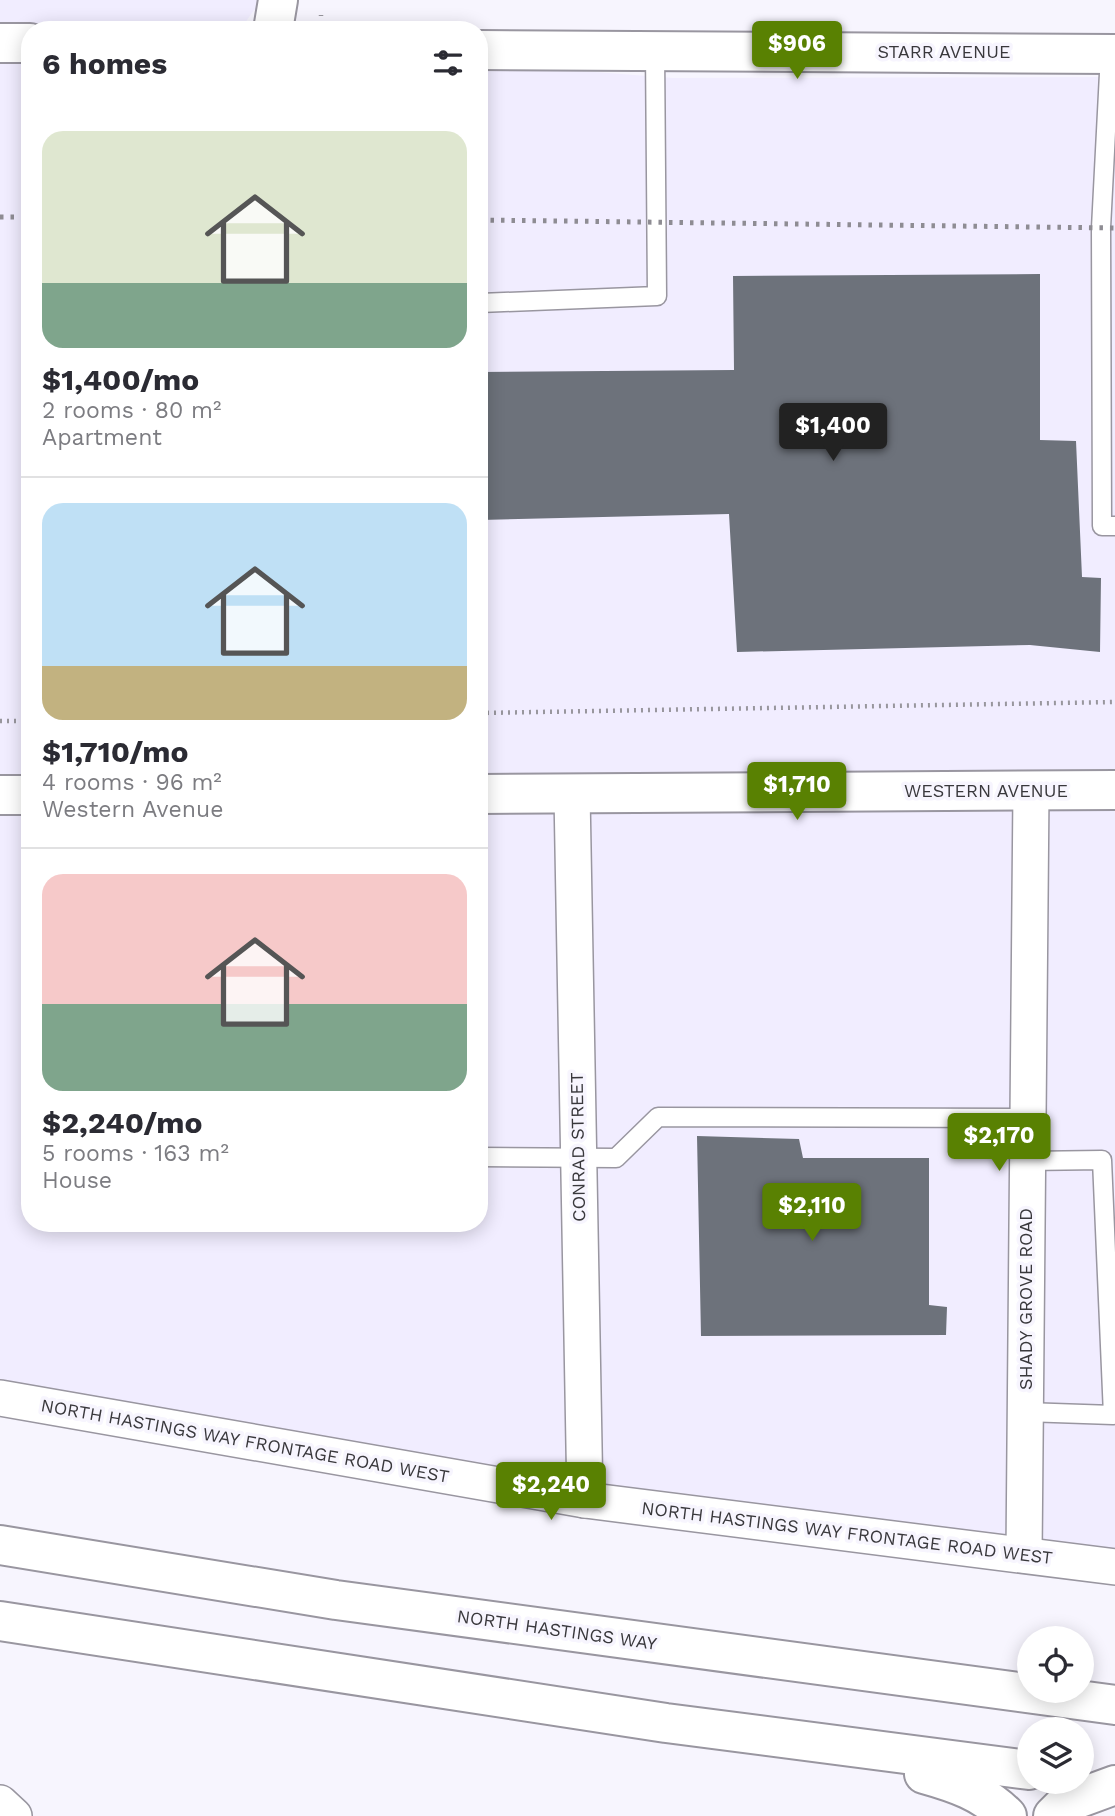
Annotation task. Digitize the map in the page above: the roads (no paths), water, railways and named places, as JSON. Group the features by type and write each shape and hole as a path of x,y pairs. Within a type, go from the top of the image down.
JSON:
{"main road":[{"path":"0,43 21,43"},
{"name":"STARR AVENUE","path":"488,50 1112,54"},
{"name":"WESTERN AVENUE","path":"488,794 1115,790"},
{"path":"0,795 21,795"},
{"name":"NORTH HASTINGS WAY","path":"0,1545 335,1600 1115,1705"},
{"path":"0,1621 349,1677 807,1742 1017,1768"},
{"path":"807,1742 969,1788 992,1802 1007,1816"},
{"path":"1094,1779 1115,1783"},
{"path":"1053,1816 1066,1804 1115,1783"}],"street":[{"name":"SHADY GROVE ROAD","path":"1024,1555 1031,791"},
{"name":"CONRAD STREET","path":"572,794 585,1500"},
{"name":"NORTH HASTINGS WAY FRONTAGE ROAD WEST","path":"0,1398 585,1500 1115,1567"},
{"path":"0,1803 14,1816"}],"lane":[{"path":"488,303 657,296 655,50"},
{"path":"1112,54 1101,228 1102,526 1115,526"},
{"path":"488,1157 617,1158 658,1117 1028,1118"},
{"path":"1026,1412 1114,1415 1102,1160 1027,1161"}],"railway":[{"path":"0,217 21,217"},
{"path":"488,220 1115,228"}]}
